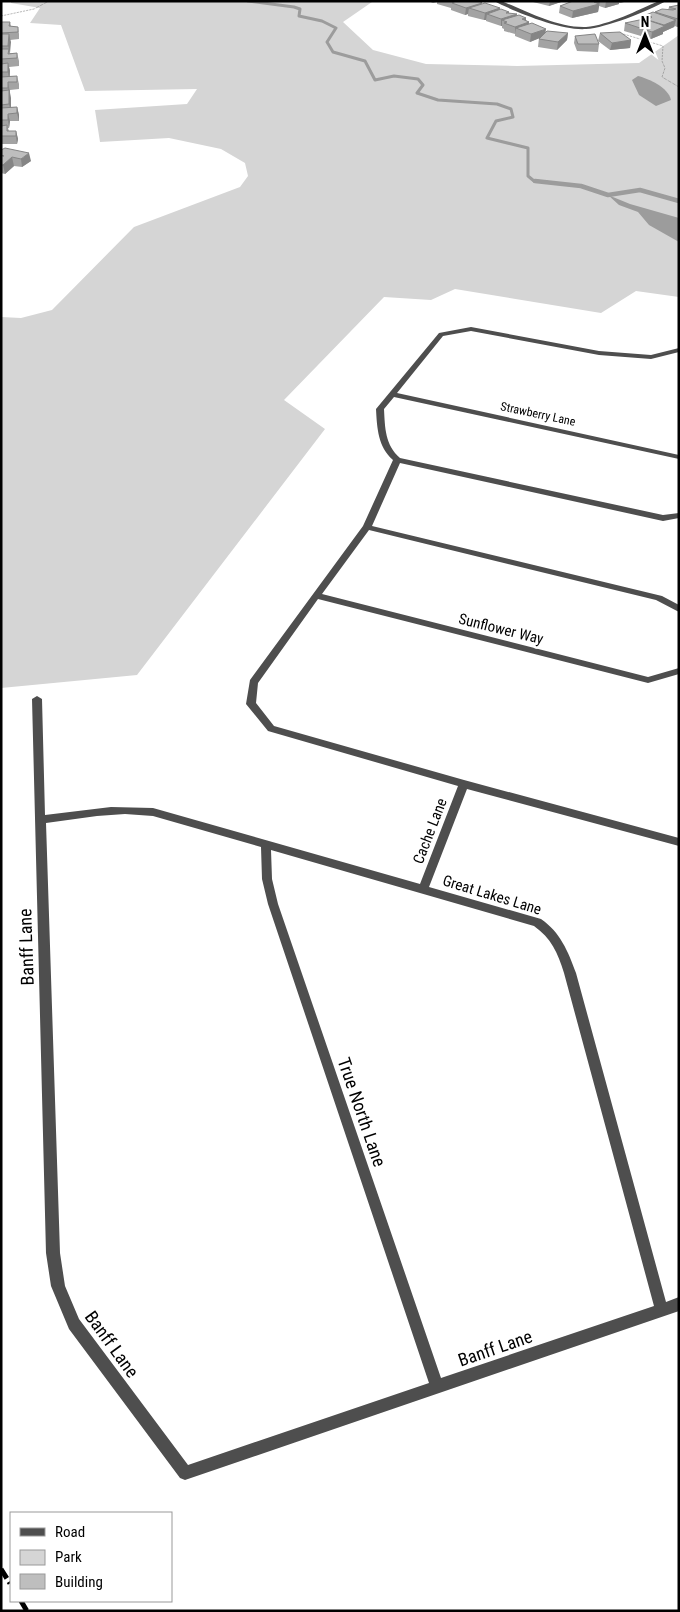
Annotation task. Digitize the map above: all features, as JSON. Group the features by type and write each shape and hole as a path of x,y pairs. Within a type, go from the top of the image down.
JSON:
{"street":[{"path":"496,1 567,26 582,28 595,26 664,1"},
{"path":"679,350 651,357 599,353 471,329 441,334 380,409 381,432 389,454 397,460 663,518 679,515"},
{"name":"Strawberry Lane","path":"392,394 679,457"},
{"path":"397,460 367,527 253,682 252,704 270,729 679,842"},
{"path":"367,527 659,598 679,609"},
{"name":"Sunflower Way","path":"317,596 648,680 679,671"},
{"name":"Banff Lane","path":"37,698 53,1253 58,1286 74,1324 185,1472 679,1304"},
{"name":"Cache Lane","path":"423,890 464,784"},
{"name":"Great Lakes Lane","path":"40,820 109,810 135,809 153,812 537,922 548,929 557,940 570,973 662,1310"},
{"name":"True North Lane","path":"266,845 267,878 273,904 437,1387"}],"path":[{"path":"1,16 34,9 49,1"},
{"path":"617,32 663,46 662,62 665,68 662,77 679,88"}],"green space":[{"path":"11,1 370,1 372,2 343,22 373,50 426,64 517,66 639,63 679,35 679,297 636,291 601,313 455,289 431,300 384,297 284,400 325,429 137,675 1,688 1,317 21,318 52,310 134,227 240,187 248,176 245,163 221,149 169,138 100,142 95,110 187,104 197,89 85,91 61,25 30,23 40,8 11,3"}],"shaded area":[{"path":"638,76 662,87 671,100 656,106 639,95 632,80"},
{"path":"608,195 630,204 679,218 679,242 649,225 638,212 619,205"}],"building":[{"path":"456,1 479,1 482,3 466,8 452,3"},
{"path":"573,1 597,1 594,2 599,4 573,11 560,6"},
{"path":"485,3 500,8 485,13 469,8"},
{"path":"679,5 678,19 655,12 662,9 673,10 676,9 669,7"},
{"path":"501,9 509,12 506,13 517,14 501,19 487,14"},
{"path":"653,12 676,20 664,25 648,20 652,17 646,15"},
{"path":"519,15 526,18 522,19 529,22 515,27 504,23 507,22 502,20"},
{"path":"644,19 665,26 652,32 625,23"},
{"path":"1,22 10,22 9,26 18,27 18,32 1,33"},
{"path":"532,23 546,29 531,34 516,28"},
{"path":"547,31 568,33 558,42 539,39"},
{"path":"620,32 631,40 612,43 600,33"},
{"path":"1,34 9,34 8,46 1,46"},
{"path":"595,34 599,44 578,44 575,36"},
{"path":"1,49 9,49 8,54 17,53 17,58 1,59"},
{"path":"8,63 8,72 1,72 1,64"},
{"path":"17,76 17,82 8,82 8,88 1,88 1,77"},
{"path":"9,90 9,104 1,105 1,91"},
{"path":"17,107 17,113 8,114 8,120 1,120 1,108"},
{"path":"7,125 7,131 16,131 16,136 1,136 1,126"},
{"path":"5,148 29,153 21,159 12,157 1,165 1,156 4,156 1,155 1,150"}],"waterway":[{"path":"248,1 294,7 300,9 299,16 322,21 336,28 327,42 333,52 365,61 375,80 394,76 418,79 423,85 417,93 438,100 497,104 511,109 513,117 496,121 487,138 528,148 528,176 537,181"},
{"path":"537,181 547,182"},
{"path":"537,181 581,186 608,195 640,190 679,201"}],"railway":[{"path":"1,1569 10,1583"},
{"path":"22,1602 27,1611"}]}
